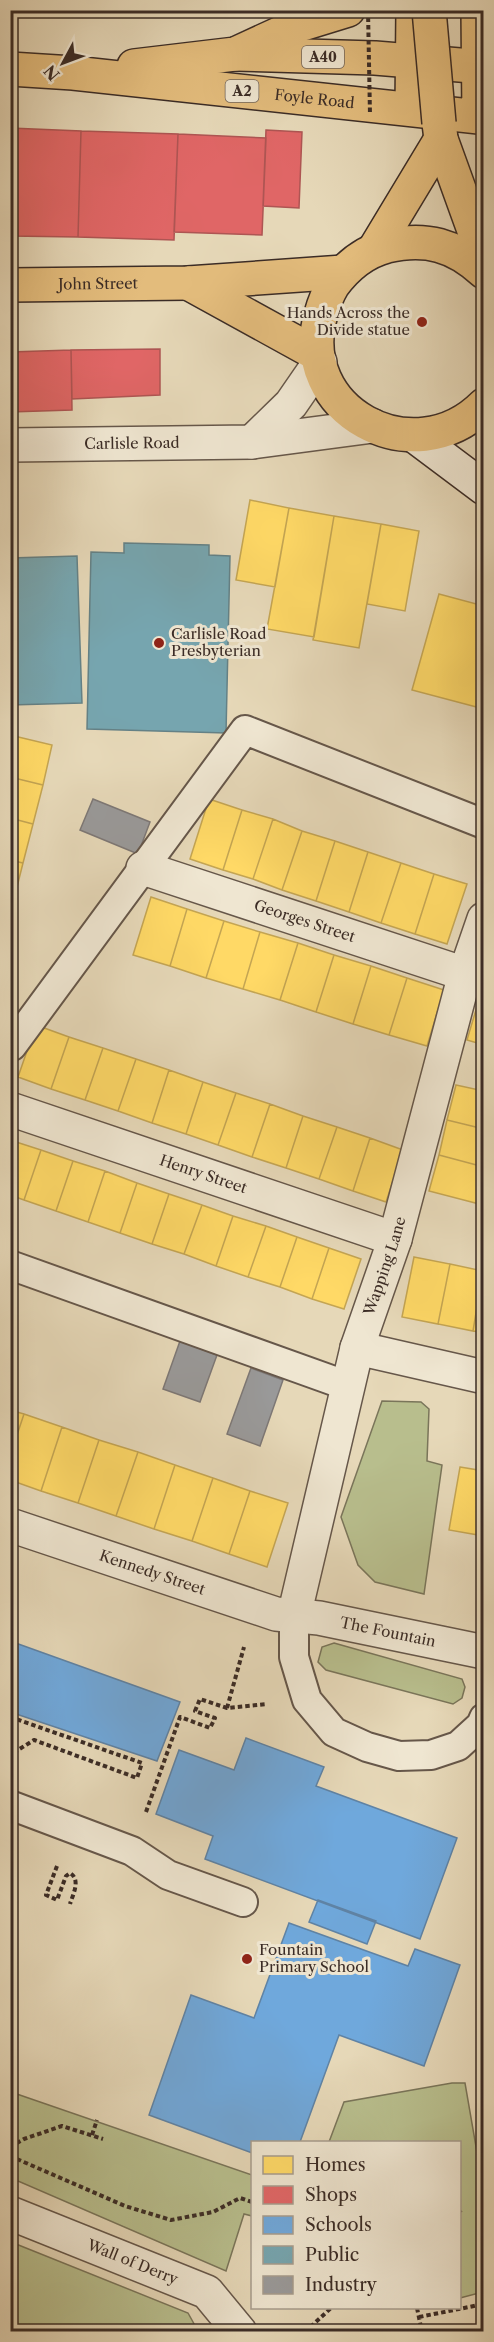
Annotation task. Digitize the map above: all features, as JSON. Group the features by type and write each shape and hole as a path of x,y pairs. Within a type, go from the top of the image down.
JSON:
{"main road":[{"path":"235,54 296,26 348,10"},
{"path":"413,10 411,60 430,124 483,258"},
{"path":"374,249 430,124 429,10"},
{"name":"A2","path":"478,10 481,117"},
{"name":"Foyle Road","path":"73,73 235,54 411,60 481,67"},
{"name":"Foyle Road","path":"10,69 73,73 430,124 481,117"},
{"path":"483,272 468,258 440,244 406,241 374,249 343,272 326,295 317,327 319,358 325,380 339,402 362,421 388,433 416,436 445,431 470,419 483,405"},
{"name":"John Street","path":"10,285 188,283 343,272"},
{"name":"John Street","path":"188,283 319,358"}],"street":[{"path":"252,442 291,404 319,358"},
{"name":"Carlisle Road","path":"10,445 252,442 373,426"},
{"path":"416,436 483,488"},
{"name":"Georges Street","path":"143,868 465,974"},
{"name":"Wapping Lane","path":"294,1616 357,1348 395,1239 465,974 483,919"},
{"name":"Henry Street","path":"10,1109 395,1239"},
{"path":"357,1348 483,1377"},
{"name":"Kennedy Street","path":"10,1525 276,1614 294,1616"},
{"name":"The Fountain","path":"294,1616 319,1618 483,1652"},
{"name":"Wall of Derry","path":"10,2213 207,2292 240,2331"}],"lane":[{"path":"12,1046 245,730 483,824"},
{"path":"10,1265 348,1386"},
{"path":"294,1616 294,1657 307,1700 334,1732 367,1747 399,1756 431,1755 458,1746 481,1725 483,1719"},
{"path":"10,1805 132,1851 168,1875 243,1902"}],"path":[{"path":"368,10 370,115"},
{"path":"132,1851 180,1717 210,1728 215,1718 195,1711 200,1699 227,1708 255,1606"},
{"path":"10,1717 142,1763 137,1778 34,1740 10,1755"},
{"path":"70,1828 46,1895 57,1900 66,1876 70,1873 75,1875 77,1881 70,1904"},
{"path":"92,2136 97,2120"},
{"path":"10,2147 24,2139 62,2126 103,2139"},
{"path":"10,2156 125,2206 171,2220 213,2212 240,2198 251,2202"},
{"path":"461,2308 483,2304"},
{"path":"305,2331 329,2309"},
{"path":"417,2309 422,2331"},
{"path":"419,2317 458,2309"}],"green space":[{"path":"382,1401 421,1402 429,1409 427,1461 442,1465 424,1594 375,1582 358,1565 341,1517"},
{"path":"334,1643 462,1679 465,1687 462,1698 453,1704 326,1670 318,1662 322,1647"},
{"path":"452,2083 465,2083 483,2187 483,2292 461,2298 461,2141 329,2141 344,2102"},
{"path":"11,2092 251,2175 251,2216 244,2214 226,2271 11,2178"},
{"path":"11,2242 188,2313 198,2331 11,2331"}],"building: Homes":[{"path":"250,500 289,508 275,587 236,580"},
{"path":"289,508 334,516 314,637 267,629"},
{"path":"334,516 381,524 359,648 313,640"},
{"path":"381,524 419,531 405,611 367,604"},
{"path":"439,594 484,606 484,709 412,690"},
{"path":"10,735 52,745 43,785 10,777"},
{"path":"10,777 43,785 33,824 10,818"},
{"path":"209,799 242,810 223,870 190,859"},
{"path":"242,810 273,819 253,879 223,870"},
{"path":"10,818 33,824 23,863 10,860"},
{"path":"273,819 302,831 282,890 253,879"},
{"path":"302,831 335,841 316,901 282,890"},
{"path":"335,841 368,852 349,912 316,901"},
{"path":"368,852 401,863 381,923 349,912"},
{"path":"10,860 23,863 13,903 10,902"},
{"path":"401,863 434,874 415,934 381,923"},
{"path":"434,874 467,884 447,944 415,934"},
{"path":"151,897 187,909 170,966 133,955"},
{"path":"187,909 224,921 206,978 170,966"},
{"path":"224,921 260,932 243,989 206,978"},
{"path":"260,932 298,943 280,1000 243,989"},
{"path":"298,943 334,955 316,1012 280,1000"},
{"path":"334,955 371,966 353,1024 316,1012"},
{"path":"371,966 407,978 389,1035 353,1024"},
{"path":"407,978 444,990 427,1046 389,1035"},
{"path":"484,984 484,1005 478,1003"},
{"path":"478,1003 484,1005 484,1045 467,1040"},
{"path":"36,1025 69,1037 51,1089 18,1077"},
{"path":"69,1037 103,1048 85,1100 51,1089"},
{"path":"103,1048 136,1059 118,1111 85,1100"},
{"path":"136,1059 169,1070 152,1123 118,1111"},
{"path":"169,1070 203,1082 186,1134 152,1123"},
{"path":"203,1082 236,1093 218,1145 186,1134"},
{"path":"456,1085 484,1091 484,1129 447,1120"},
{"path":"236,1093 270,1104 252,1157 218,1145"},
{"path":"270,1104 303,1116 286,1168 252,1157"},
{"path":"303,1116 337,1127 319,1179 286,1168"},
{"path":"447,1120 484,1129 484,1167 439,1155"},
{"path":"337,1127 370,1138 353,1191 319,1179"},
{"path":"370,1138 403,1150 386,1202 353,1191"},
{"path":"10,1140 41,1150 24,1200 10,1195"},
{"path":"41,1150 73,1161 56,1211 24,1200"},
{"path":"439,1155 484,1167 483,1205 429,1191"},
{"path":"73,1161 105,1171 88,1222 56,1211"},
{"path":"105,1171 137,1183 120,1233 88,1222"},
{"path":"137,1183 169,1194 152,1244 120,1233"},
{"path":"169,1194 202,1205 184,1254 152,1244"},
{"path":"202,1205 233,1216 216,1266 184,1254"},
{"path":"233,1216 266,1226 248,1277 216,1266"},
{"path":"266,1226 297,1237 280,1287 248,1277"},
{"path":"297,1237 329,1248 312,1299 280,1287"},
{"path":"329,1248 361,1259 344,1309 312,1299"},
{"path":"414,1257 450,1264 438,1324 402,1317"},
{"path":"450,1264 483,1271 473,1331 438,1324"},
{"path":"484,1271 484,1333 473,1331"},
{"path":"10,1410 24,1414 10,1456"},
{"path":"24,1414 62,1427 41,1491 10,1480 10,1456"},
{"path":"62,1427 99,1440 78,1503 41,1491"},
{"path":"99,1440 138,1452 116,1516 78,1503"},
{"path":"138,1452 175,1465 154,1529 116,1516"},
{"path":"175,1465 213,1478 192,1541 154,1529"},
{"path":"460,1467 484,1471 484,1536 449,1530"},
{"path":"213,1478 250,1491 229,1554 192,1541"},
{"path":"250,1491 288,1503 267,1567 229,1554"}],"building: Shops":[{"path":"10,128 81,131 78,237 10,236"},
{"path":"266,130 302,132 299,208 263,206"},
{"path":"81,131 178,134 174,240 78,237"},
{"path":"178,134 266,138 262,235 174,232"},
{"path":"160,349 160,395 72,399 71,350"},
{"path":"71,350 72,410 10,412 10,352"}],"building: Schools":[{"path":"10,1641 180,1702 157,1761 10,1712"},
{"path":"246,1738 324,1767 316,1786 457,1838 420,1939 205,1859 213,1836 156,1814 179,1750 234,1770"},
{"path":"318,1900 376,1921 367,1944 309,1922"},
{"path":"289,1923 408,1966 415,1949 460,1965 424,2066 339,2035 300,2141 251,2141 251,2153 149,2115 191,1995 254,2018"}],"building: Public":[{"name":"Carlisle Road Presbyterian","path":"124,543 209,545 209,555 230,556 226,733 87,729 91,552 124,553"},
{"path":"77,556 82,703 10,705 10,558"}],"building: Industry":[{"path":"93,799 150,822 138,854 80,830"},
{"path":"180,1341 217,1355 200,1402 163,1389"},
{"path":"251,1368 283,1380 260,1446 227,1434"}],"place":[{"name":"Hands Across the Divide statue","path":"422,322"},
{"name":"Carlisle Road Presbyterian","path":"159,643"},
{"name":"Fountain Primary School","path":"247,1959"}]}
